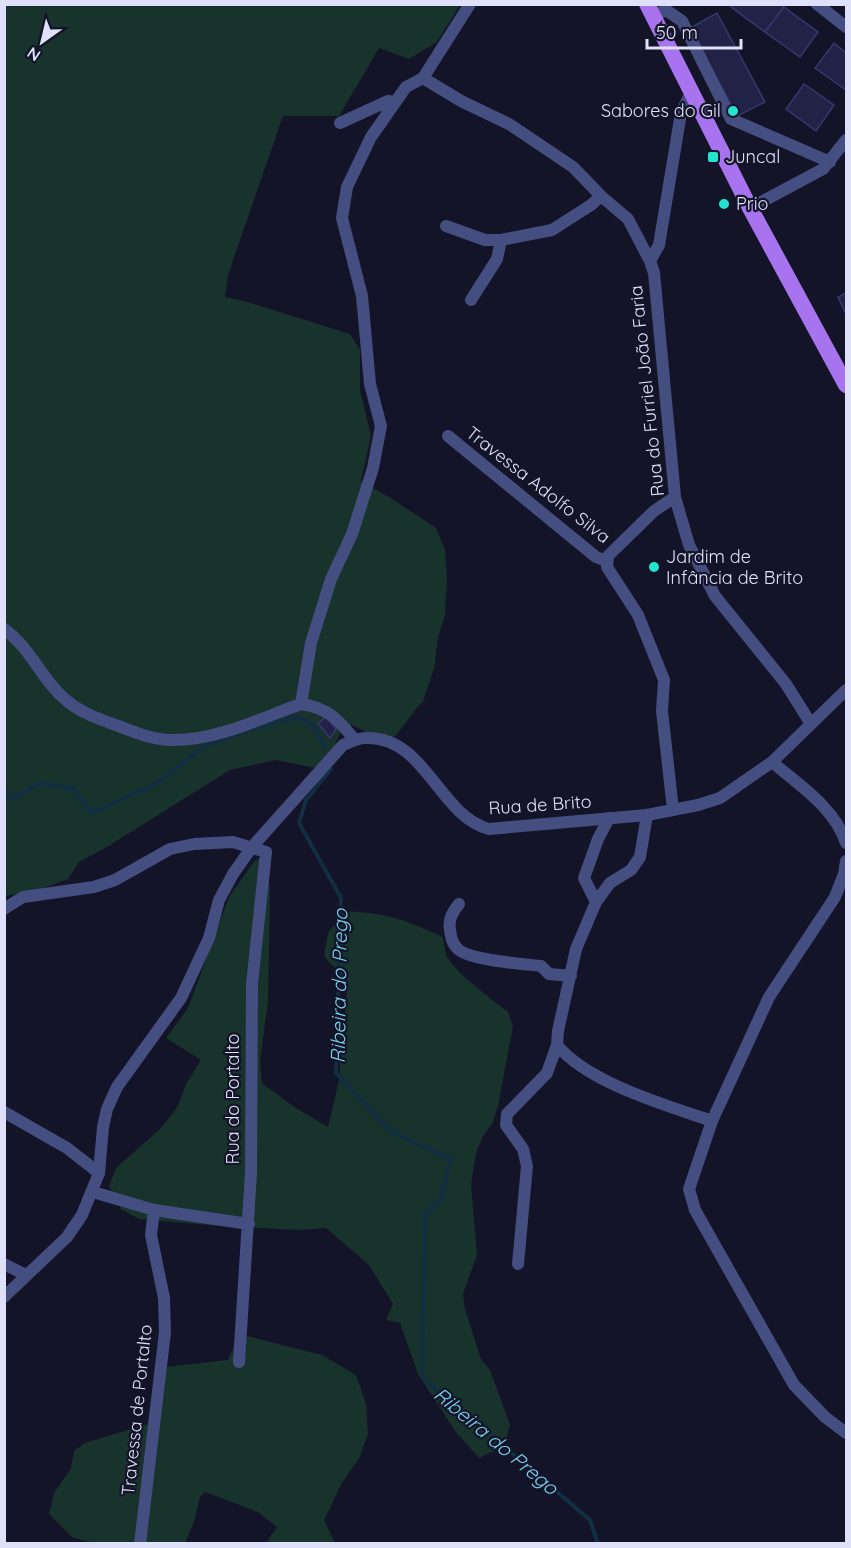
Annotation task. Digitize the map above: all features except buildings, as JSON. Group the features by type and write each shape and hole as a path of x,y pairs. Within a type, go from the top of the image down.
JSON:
{"main road":[{"path":"650,10 750,208 846,385"}],"street":[{"path":"301,704 310,643 331,579 352,534 373,468 381,426 370,384 362,296 342,218 347,187 371,137 394,102 406,87 423,78 470,4"},
{"path":"817,4 846,27"},
{"path":"650,10 666,10 682,21 731,119 830,162"},
{"path":"423,78 461,101 509,124 573,167 601,196 628,219 650,261"},
{"name":"Rua do Furriel João Faria","path":"691,93 681,113 659,245 650,261 654,273 660,328 675,497 688,544 716,596 786,684 811,724"},
{"path":"340,123 388,101 394,102"},
{"path":"750,208 823,169 846,140"},
{"path":"446,226 485,240 501,240 552,230 601,196"},
{"path":"471,300 497,259 501,240"},
{"name":"Travessa Adolfo Silva","path":"448,436 596,557 606,561"},
{"path":"673,810 662,711 664,680 638,615 607,567 606,561 608,556 654,512 675,497"},
{"path":"4,629 15,636 52,686 68,701 92,717 146,736 173,741 210,736 301,704 317,706 334,716 355,740 343,745 252,847 233,874 219,900 209,938 181,998 117,1087 107,1109 99,1173 82,1215 67,1237 4,1297"},
{"name":"Rua de Brito","path":"355,740 363,737 383,738 406,751 429,774 463,816 477,826 489,830 647,815 698,805 720,798 772,762 846,690"},
{"path":"772,762 828,811 842,830 846,843"},
{"path":"518,1264 527,1166 523,1149 506,1125 507,1114 547,1072 557,1045 576,949 596,902 610,883 631,870 640,857 647,815"},
{"path":"596,902 584,878 598,839 609,818"},
{"path":"4,909 23,897 94,887 115,880 170,849 194,844 232,842 252,847"},
{"name":"Rua do Portalto","path":"239,1362 249,1224 252,984 266,852 252,847"},
{"path":"846,861 844,874 835,897 769,997 712,1121 689,1189 693,1204 780,1364 794,1385 825,1417 846,1433"},
{"path":"459,904 449,924 452,942 460,952 501,962 541,966 549,974 571,976"},
{"path":"557,1045 566,1056 600,1077 644,1098 712,1121"},
{"path":"4,1112 67,1148 99,1173"},
{"path":"93,1192 154,1210 249,1224"},
{"name":"Travessa de Portalto","path":"140,1544 165,1332 164,1298 151,1235 154,1210"},
{"path":"4,1264 26,1275"}],"green space":[{"path":"5,5 460,5 437,42 409,59 379,48 339,116 283,116 228,275 225,297 350,334 360,350 360,390 371,436 361,481 436,528 445,549 447,578 445,615 438,637 434,669 423,701 397,734 386,742 352,725 341,731 329,759 316,768 276,760 230,770 79,862 68,879 36,891 5,896"},
{"path":"264,858 270,891 268,1001 260,1061 262,1083 294,1107 328,1127 340,1076 339,1032 345,1012 347,988 337,971 324,956 328,933 345,911 396,918 443,937 446,956 458,971 508,1012 513,1026 498,1106 493,1122 482,1138 476,1153 471,1185 477,1255 463,1294 465,1309 481,1359 490,1370 510,1425 504,1446 479,1458 455,1431 418,1374 400,1323 386,1320 393,1304 369,1265 326,1228 299,1230 139,1219 121,1209 109,1186 116,1168 161,1128 178,1106 186,1084 201,1060 166,1038 188,1008 229,897 255,860"},
{"path":"239,1334 322,1355 356,1375 366,1404 368,1433 360,1457 342,1483 324,1520 335,1543 266,1543 277,1527 258,1512 205,1492 200,1497 194,1522 185,1543 92,1543 72,1537 49,1514 54,1493 71,1468 74,1451 85,1443 148,1424 156,1368 228,1360"}],"waterway":[{"name":"Ribeira do Prego","path":"4,791 12,799 41,783 74,789 91,813 156,784 203,747 258,727 297,717 313,725 325,748"},
{"name":"Ribeira do Prego","path":"331,769 306,800 299,823 341,898 336,1073 392,1132 451,1159 440,1201 425,1214 422,1377 590,1520 598,1544"}],"place":[{"name":"Sabores do Gil","path":"733,111"},
{"name":"Juncal","path":"713,157"},
{"name":"Prio","path":"724,204"},
{"name":"Jardim de Infância de Brito","path":"654,567"}]}
